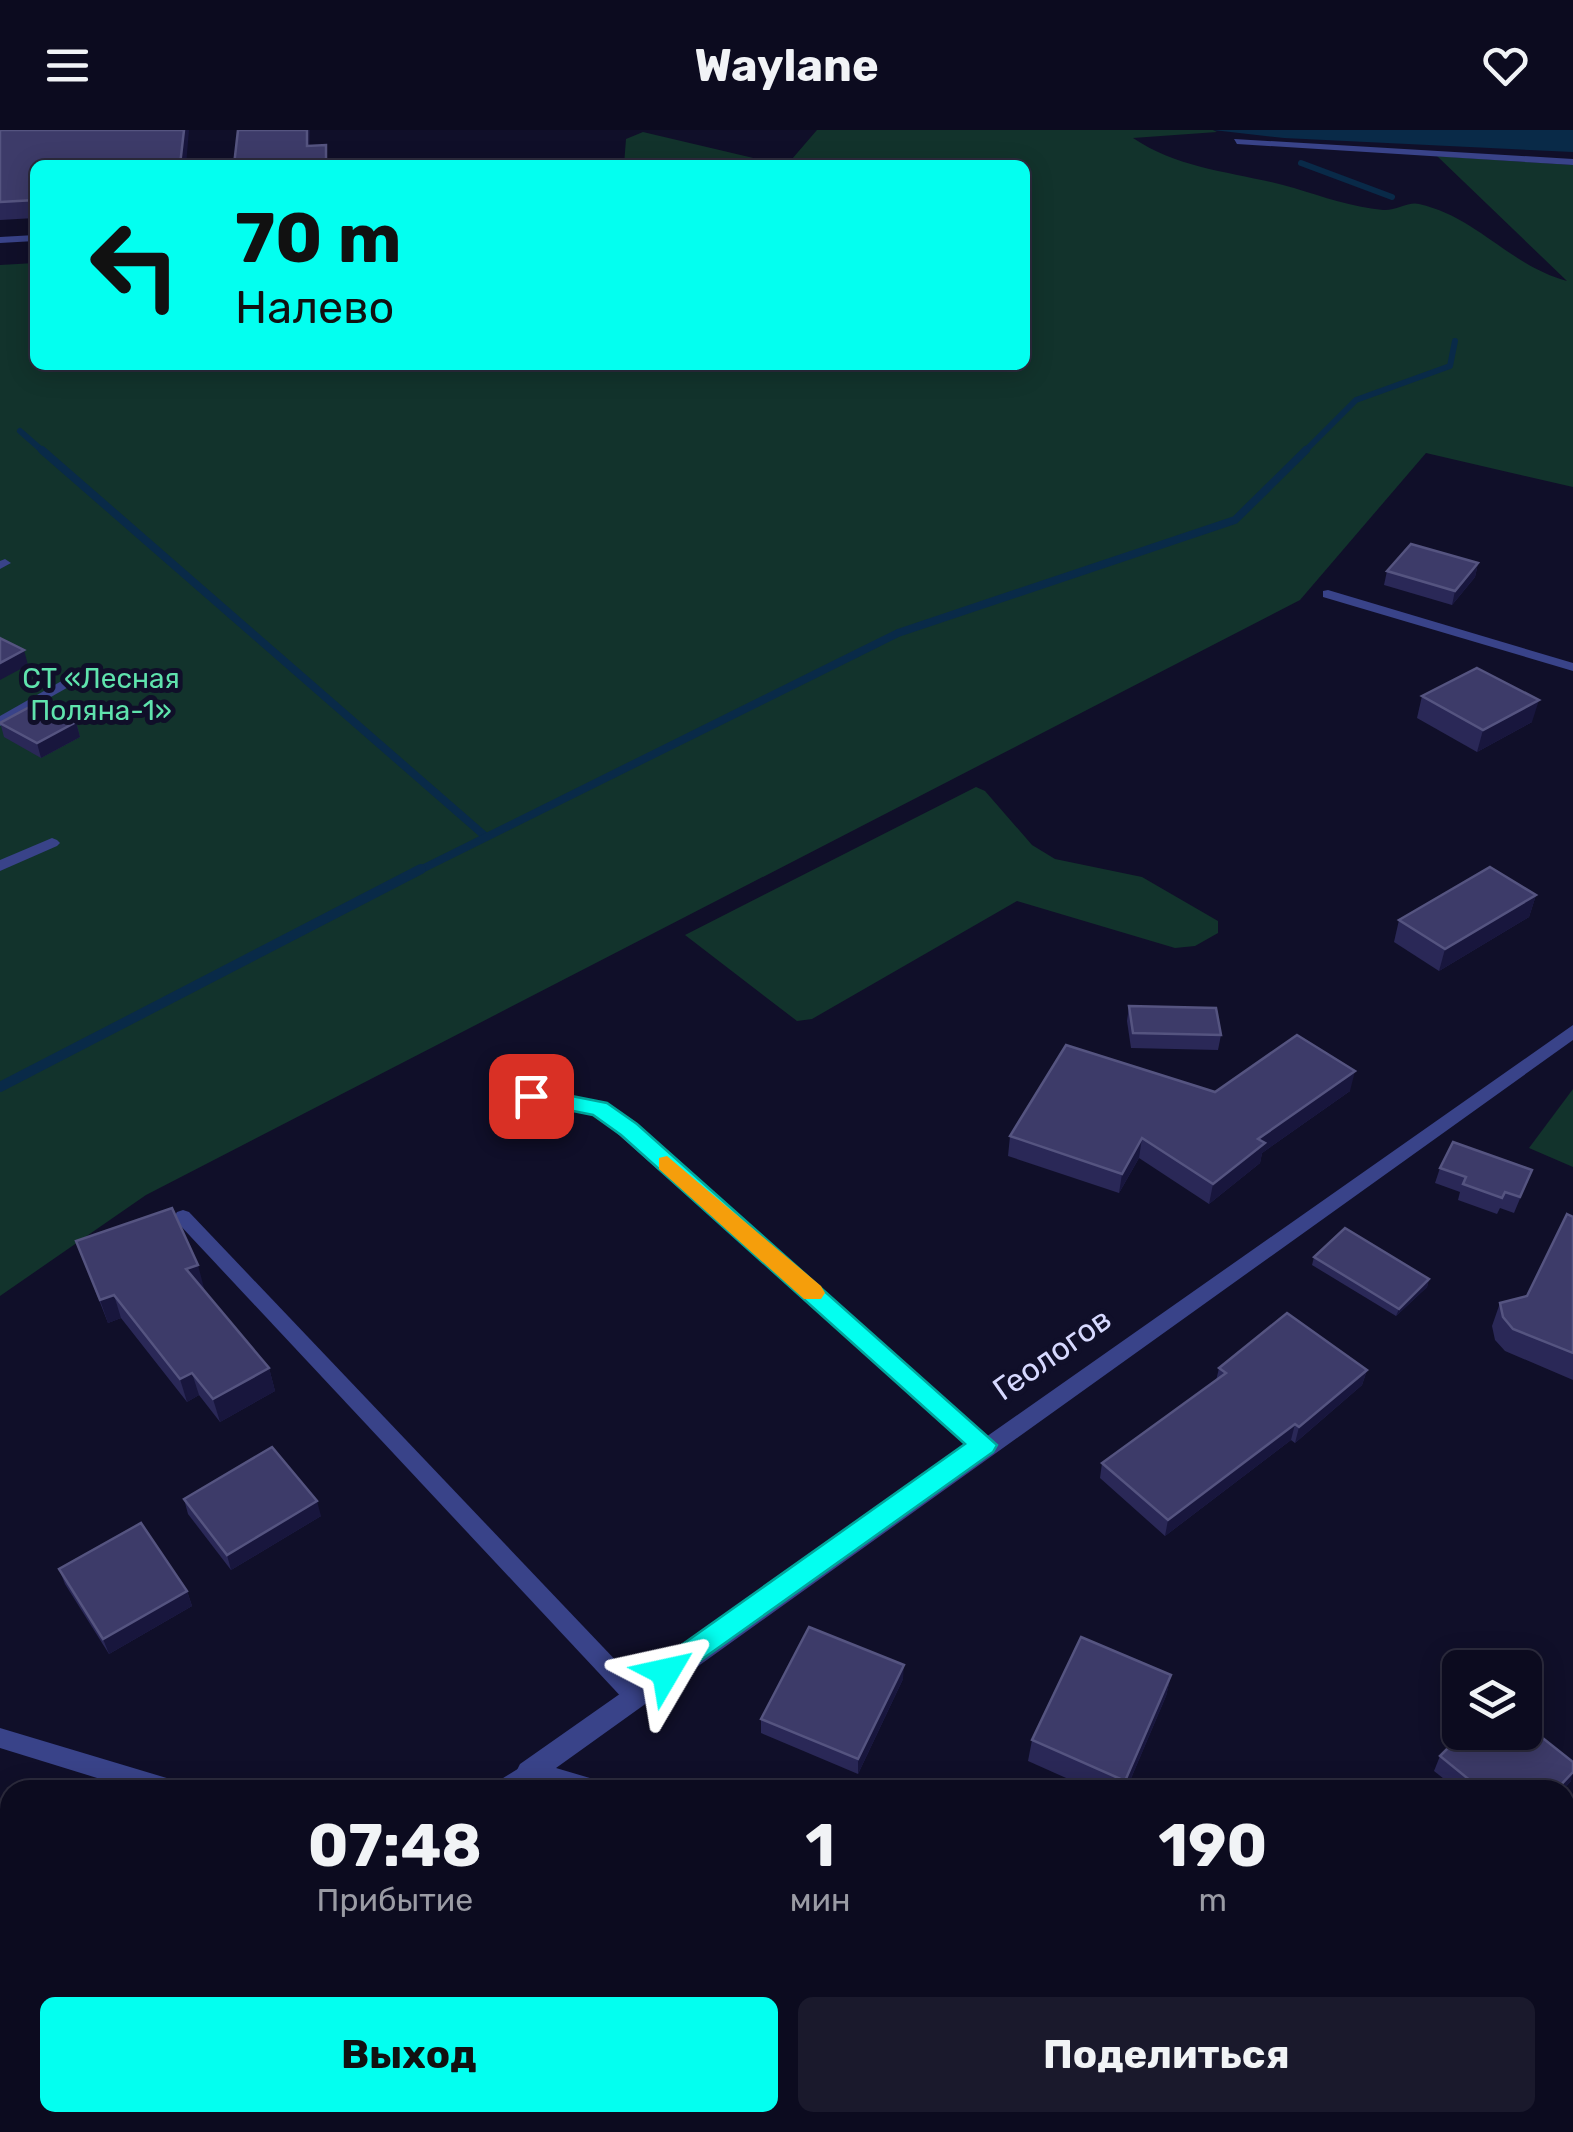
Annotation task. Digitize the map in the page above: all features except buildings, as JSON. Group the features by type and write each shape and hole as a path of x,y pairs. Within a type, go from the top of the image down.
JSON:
{"street":[{"name":"Геологов","path":"529,1772 984,1445 1573,1031"},
{"path":"529,1772 557,1780"}],"lane":[{"path":"1237,141 1573,162"},
{"path":"0,240 30,238"},
{"path":"1328,594 1573,667"},
{"path":"0,722 88,670"},
{"path":"0,866 52,843"},
{"path":"508,1102 531,1096 580,1102 614,1119 984,1445"},
{"path":"183,1216 634,1695"},
{"path":"0,1738 137,1780"},
{"path":"518,1780 529,1772"}],"green space":[{"name":"СТ «Лесная Поляна-1»","path":"817,130 1213,130 1217,132 1133,138 1191,164 1349,204 1383,210 1415,203 1440,210 1528,264 1567,281 1437,156 1573,165 1573,487 1426,453 1300,600 146,1195 0,1296 0,265 30,263 30,370 1030,370 1030,160 788,160"},
{"path":"643,132 762,160 624,160 626,139"},
{"path":"976,787 985,791 1032,845 1055,859 1142,877 1218,921 1218,933 1195,946 1175,948 1017,901 812,1019 797,1021 685,935"},
{"path":"1573,1089 1573,1167 1529,1148"}],"water":[{"path":"1213,130 1573,130 1573,152 1284,138"}],"waterway":[{"path":"1301,163 1392,197"},
{"path":"1306,450 1356,400 1450,366 1455,341"},
{"path":"20,431 45,453"},
{"path":"42,450 485,836"},
{"path":"416,872 898,633 1235,520 1306,450"},
{"path":"1303,453 1306,450"},
{"path":"0,1087 421,869"}],"slow traffic":[{"path":"667,1164 812,1293"}],"route":[{"path":"531,1096 599,1108 629,1130 984,1445 666,1672"}]}
